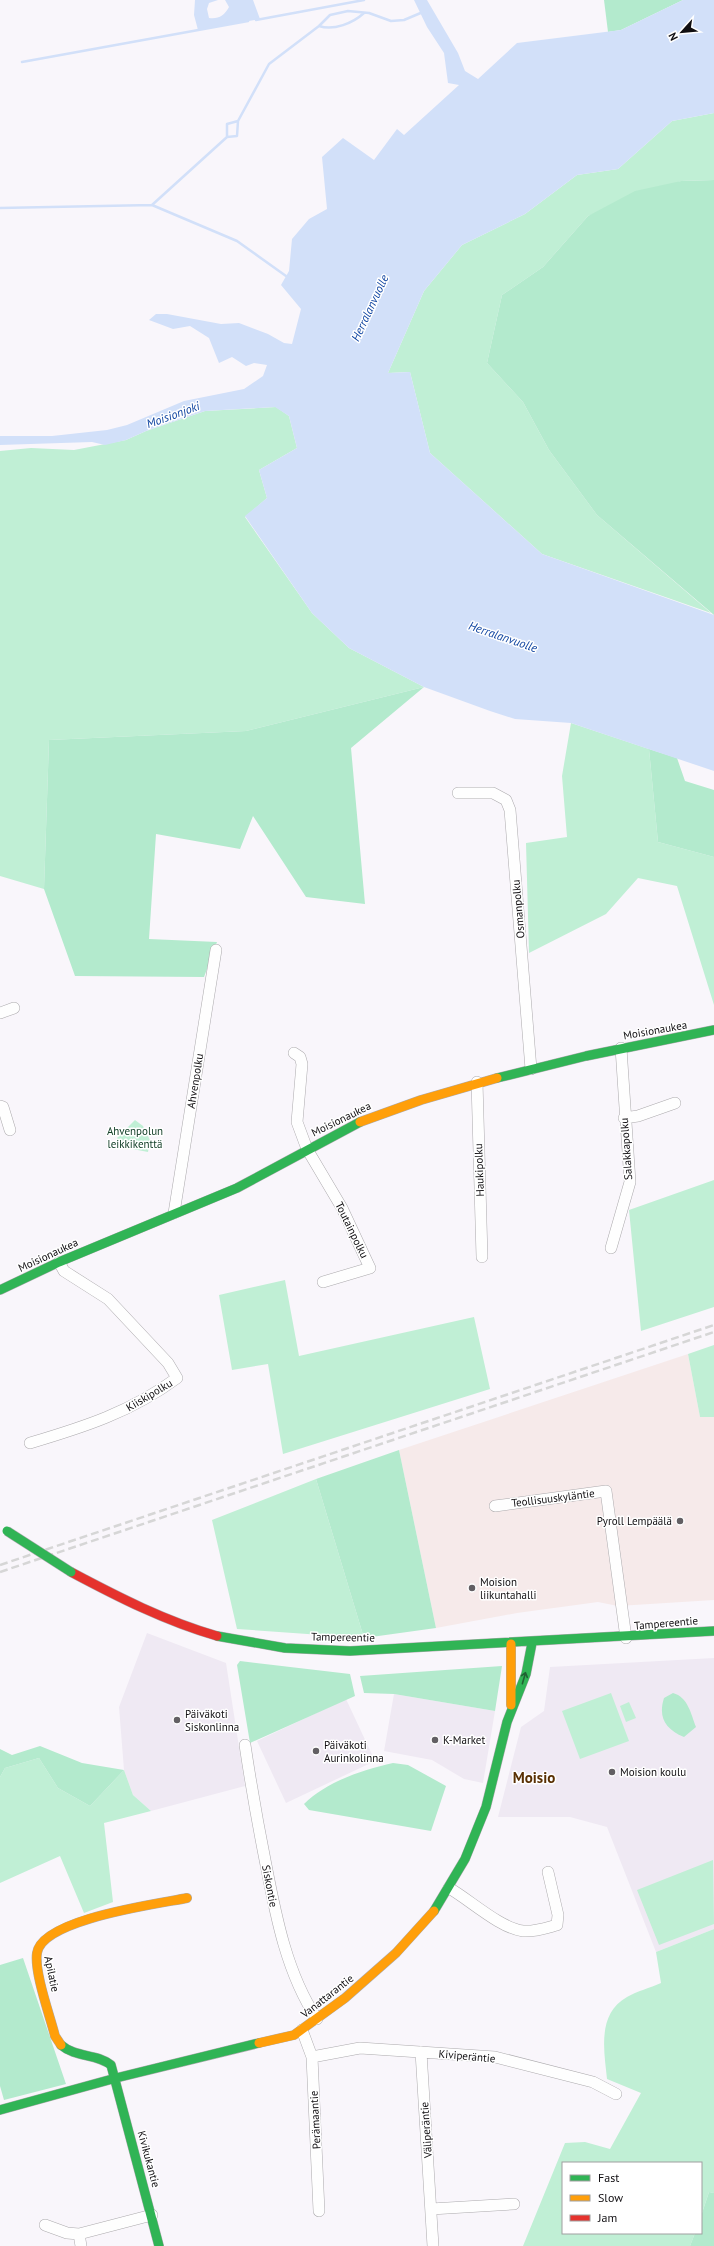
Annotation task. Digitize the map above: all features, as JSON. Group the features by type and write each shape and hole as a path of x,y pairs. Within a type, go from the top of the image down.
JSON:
{"street":[{"name":"Osmanpolku","path":"458,793 493,793 506,800 510,810 531,1069"},
{"name":"Ahvenpolku","path":"174,1213 216,950"},
{"path":"0,1013 14,1008"},
{"name":"Moisionaukea","path":"0,1290 58,1262 263,1176 307,1149 357,1123 377,1115 477,1082 621,1048 682,1039 714,1030"},
{"name":"Salakkapolku","path":"611,1248 630,1182 624,1118 621,1048"},
{"path":"294,1053 300,1057 302,1064 297,1122 307,1149"},
{"name":"Haukipolku","path":"477,1082 482,1257"},
{"path":"624,1118 638,1116 675,1103"},
{"path":"0,1106 3,1107 10,1130"},
{"name":"Toutainpolku","path":"307,1149 342,1208 370,1268 323,1282"},
{"name":"Kiiskipolku","path":"30,1443 95,1423 133,1406 177,1378 168,1363 108,1299 64,1271 58,1262"},
{"name":"Teollisuuskyläntie","path":"495,1506 606,1491 626,1638"},
{"name":"Tampereentie","path":"3,1529 71,1572 131,1604 189,1628 223,1638 249,1643 341,1651 626,1638 714,1631"},
{"name":"Vanattarantie","path":"0,2110 116,2078 294,2035 345,1998 396,1953 434,1911 465,1859 486,1807 511,1712 526,1674 532,1642"},
{"name":"Vanattarantie","path":"511,1644 511,1712"},
{"name":"Siskontie","path":"245,1745 252,1795 278,1927 305,1998 317,2019"},
{"path":"449,1888 485,1913 522,1931 531,1931 556,1925 558,1914 548,1872"},
{"name":"Apilatie","path":"116,2078 111,2065 106,2060 99,2057 68,2052 61,2046 55,2036 51,2021 36,1963 36,1951 40,1943 47,1937 86,1920 187,1898"},
{"name":"Perämaantie","path":"302,2030 312,2056 319,2211"},
{"name":"Kiviperäntie","path":"312,2056 360,2048 495,2057 593,2082 616,2094"},
{"name":"Väliperäntie","path":"421,2052 433,2246"},
{"name":"Kivikukantie","path":"116,2078 159,2246"},
{"path":"431,2209 514,2204"},
{"path":"45,2225 67,2233 79,2234 152,2215"},
{"path":"79,2234 81,2246"}],"shaded area":[{"path":"688,1354 700,1417 714,1417 714,1600 618,1606 598,1602 517,1613 436,1628 399,1450"},
{"name":"Päiväkoti Siskonlinna","path":"147,1633 226,1663 245,1786 151,1811 133,1795 124,1770 119,1707"},
{"name":"Moision koulu","path":"714,1658 714,1929 656,1952 607,1827 570,1817 498,1817 521,1727 544,1711 550,1667"},
{"path":"394,1694 495,1711 483,1783 464,1779 432,1760 384,1751"},
{"name":"Päiväkoti Aurinkolinna","path":"346,1699 375,1761 286,1803 257,1741"}],"green space":[{"path":"604,0 683,0 621,30 608,32"},
{"path":"714,113 714,180 681,181 588,216 543,267 502,295 487,363 523,402 549,450 597,515 711,613 542,554 430,453 410,372 388,373 424,291 462,245 525,214 577,175 618,169 672,121"},
{"path":"714,180 714,615 597,515 549,450 523,402 487,363 502,295 543,267 588,216 635,191 681,181"},
{"path":"276,407 289,416 297,448 259,470 267,498 245,517 312,613 349,648 424,687 246,731 49,740 44,889 0,876 0,451 31,448 74,450 126,440 146,431 205,411"},
{"path":"424,687 351,748 365,904 306,897 253,816 240,849 156,834 149,939 217,942 204,977 75,976 44,889 49,740 246,731"},
{"path":"571,723 649,749 658,842 714,857 714,1005 677,886 638,878 606,914 529,953 526,843 567,837 562,776"},
{"path":"649,749 677,758 685,781 714,790 714,857 658,842"},
{"name":"Ahvenpolun leikkikenttä","path":"135,1120 143,1126 150,1140 148,1152 117,1146 117,1138"},
{"path":"714,1180 714,1307 641,1331 629,1210"},
{"path":"285,1280 299,1356 474,1317 490,1389 283,1454 268,1364 232,1370 219,1295"},
{"path":"714,1345 714,1417 700,1417 688,1354"},
{"path":"399,1450 436,1628 364,1638 316,1479"},
{"path":"316,1479 364,1638 237,1629 212,1520"},
{"path":"240,1661 350,1674 355,1696 250,1743 237,1665"},
{"path":"502,1666 495,1711 394,1694 364,1693 360,1676"},
{"path":"611,1693 629,1741 580,1759 562,1711"},
{"path":"673,1693 678,1695 686,1702 696,1727 684,1737 672,1730 665,1722 663,1717 662,1705 664,1698"},
{"path":"629,1702 636,1718 626,1722 620,1706"},
{"path":"40,1746 82,1763 124,1770 90,1806 58,1788 39,1758 5,1768 0,1777 0,1749 12,1755"},
{"path":"39,1758 58,1788 90,1806 124,1770 133,1795 151,1811 104,1823 113,1902 84,1913 60,1856 0,1883 0,1777 5,1768"},
{"path":"393,1763 408,1765 446,1786 431,1831 309,1810 304,1804 323,1789 334,1783 357,1773"},
{"path":"713,1860 714,1924 659,1945 637,1890"},
{"path":"714,1929 714,2193 709,2192 702,2213 702,2162 562,2162 562,2234 695,2234 690,2246 523,2246 565,2143 585,2142 610,2149 641,2093 607,2079 604,2045 605,2034 611,2013 617,2004 635,1993 661,1983 656,1952"},
{"path":"23,1958 66,2084 4,2100 0,2086 0,1965"},
{"path":"709,2192 714,2193 714,2246 690,2246 695,2234 702,2234 702,2213"}],"water":[{"path":"195,0 218,0 209,3 207,9 209,18 213,18 223,15 229,7 225,0 253,0 260,19 198,30 194,15"},
{"path":"414,0 427,0 458,53 465,71 478,79 517,43 621,30 683,0 714,0 714,113 672,121 618,169 577,175 525,214 462,245 424,291 388,373 410,372 430,453 542,554 714,615 714,771 571,723 515,719 490,711 424,687 349,648 312,613 245,516 267,498 259,470 297,448 289,416 275,407 205,411 146,431 126,440 105,445 92,442 0,445 0,436 52,436 107,430 127,425 184,401 244,389 263,376 267,365 254,363 246,366 232,357 219,363 209,338 190,326 173,329 149,320 156,314 167,314 221,324 239,323 268,334 284,343 292,344 301,309 281,285 289,271 292,239 309,219 327,209 322,157 343,138 374,160 397,129 404,135 459,85 448,83 444,53 427,27"}],"waterway":[{"path":"256,20 364,0"},
{"path":"152,205 227,137 237,136 238,121 269,64 319,26 330,15 348,11 369,13 391,21 404,20 423,12"},
{"path":"319,26 337,27 349,23 364,13"},
{"path":"22,62 248,21"},
{"path":"227,137 227,124 238,121"},
{"path":"0,208 152,205 237,241 286,276"}],"railway":[{"path":"0,1565 714,1325"},
{"path":"0,1572 714,1332"}],"traffic: fast":[{"path":"497,1078 586,1056 714,1030"},
{"path":"0,1290 59,1262 237,1188 360,1122"},
{"path":"7,1531 71,1572"},
{"path":"217,1636 285,1648 350,1651 714,1631"},
{"path":"434,1911 465,1859 486,1807 507,1722 526,1674 532,1643"},
{"path":"0,2110 116,2078 259,2043"},
{"path":"61,2045 73,2052 105,2061 111,2065 159,2246"}],"traffic: slow":[{"path":"360,1122 421,1100 497,1078"},
{"path":"511,1644 511,1705"},
{"path":"61,2045 55,2036 38,1971 37,1953 44,1941 58,1931 79,1922 128,1909 187,1898"},
{"path":"259,2043 294,2035 345,1998 396,1953 434,1911"}],"traffic: jam":[{"path":"71,1572 160,1616 217,1636"}],"place":[{"name":"Pyroll Lempäälä","path":"680,1521"},
{"name":"Moision liikuntahalli","path":"472,1588"},
{"name":"Päiväkoti Siskonlinna","path":"177,1720"},
{"name":"K-Market","path":"435,1740"},
{"name":"Päiväkoti Aurinkolinna","path":"316,1751"},
{"name":"Moision koulu","path":"612,1772"}],"district":[{"name":"Moisio","path":"534,1778"}],"water label":[{"name":"Herralanvuolle","path":"370,308"},
{"name":"Moisionjoki","path":"173,415"},
{"name":"Herralanvuolle","path":"503,637"}]}
